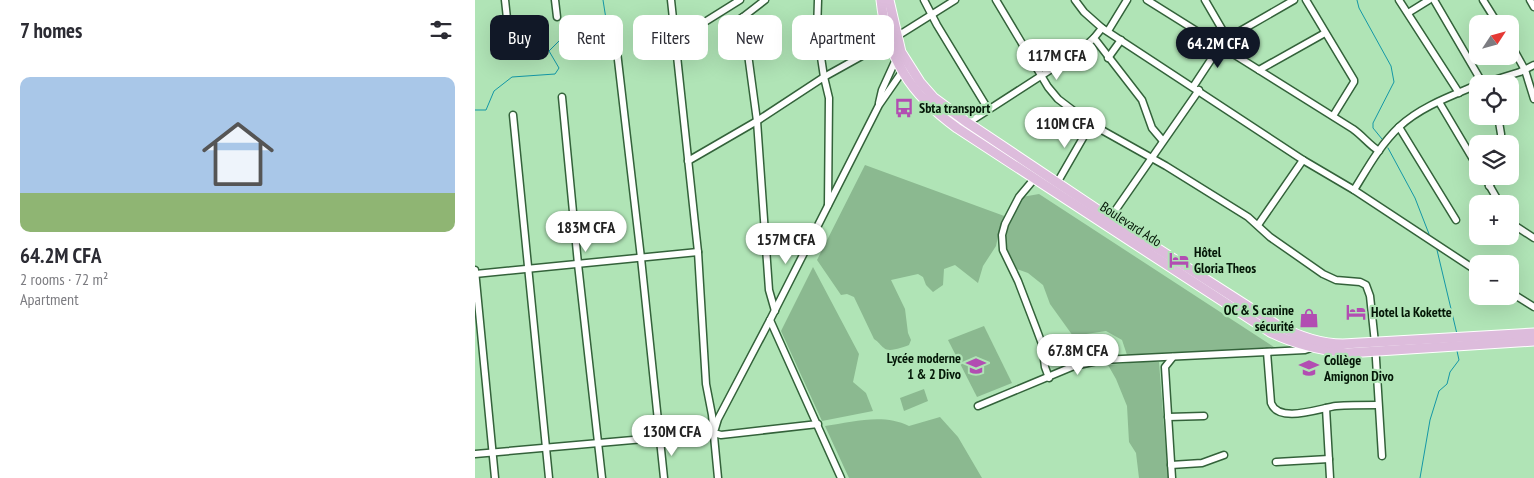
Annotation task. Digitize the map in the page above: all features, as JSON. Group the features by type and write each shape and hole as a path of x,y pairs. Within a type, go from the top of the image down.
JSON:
{"main road":[{"name":"Boulevard Ado","path":"881,0 886,15"},
{"name":"Boulevard Ado","path":"889,0 891,15"},
{"name":"Boulevard Ado","path":"894,42 898,56 917,93 942,117 1038,175 1057,183 1295,335 1331,344 1375,347 1456,342 1534,341"},
{"name":"Boulevard Ado","path":"905,68 930,95 1038,175 1270,332 1313,348 1347,353 1375,347"},
{"name":"Boulevard Ado","path":"1456,342 1534,333"}],"street":[{"path":"505,0 507,15"},
{"path":"555,0 557,17"},
{"path":"671,0 672,15"},
{"path":"708,20 740,0"},
{"path":"746,15 765,0"},
{"path":"818,0 817,31 823,77 829,98 828,206"},
{"path":"924,0 931,15 988,109"},
{"path":"894,38 955,0"},
{"path":"996,0 1041,75 1058,99 1091,124 1248,217 1270,237 1323,274 1336,280 1360,282 1366,285 1370,296 1375,347 1381,456"},
{"path":"1075,0 1084,12 1121,40 1303,160 1354,190 1469,266"},
{"path":"968,123 1081,50 1105,29 1127,0"},
{"path":"1147,0 1359,133 1370,146 1379,152"},
{"path":"1205,0 1238,57"},
{"path":"1110,218 1163,141 1220,46 1228,38 1294,0"},
{"path":"1306,0 1354,82 1333,116"},
{"path":"1399,0 1459,93"},
{"path":"1408,13 1429,0"},
{"path":"1434,0 1477,75"},
{"path":"1483,0 1492,15"},
{"path":"1530,0 1534,7"},
{"path":"1259,70 1325,33"},
{"path":"1095,38 1142,100 1152,128 1163,141"},
{"path":"1109,58 1121,40"},
{"path":"879,105 882,90 898,56"},
{"path":"619,60 664,478"},
{"path":"677,60 698,252 707,384 718,478"},
{"path":"749,60 757,121 769,290 775,311"},
{"path":"687,161 757,121 823,77 854,60"},
{"path":"1519,60 1525,70 1534,99"},
{"path":"1510,75 1534,65"},
{"path":"714,433 718,418 775,311 879,105 905,68"},
{"path":"1354,190 1379,152 1399,127 1420,112 1469,89"},
{"path":"562,96 577,264 602,478"},
{"path":"1439,102 1469,153"},
{"path":"513,115 549,478"},
{"path":"1057,183 1091,124"},
{"path":"1399,127 1456,220"},
{"path":"1259,225 1303,160"},
{"path":"1038,175 1019,197 1001,235 1003,250 1018,281 1036,328 1049,378"},
{"path":"1489,186 1494,195"},
{"path":"1519,228 1534,238"},
{"path":"475,274 698,252"},
{"path":"475,270 495,478"},
{"path":"1519,298 1534,307"},
{"path":"770,320 841,478"},
{"path":"978,406 1074,366 1101,360 1305,350 1313,348"},
{"path":"1267,352 1272,407 1279,412 1287,414 1326,408 1378,405"},
{"path":"1172,478 1165,367 1173,357"},
{"path":"1326,408 1330,478"},
{"path":"1168,417 1204,416"},
{"path":"475,454 714,433 721,435 817,424"},
{"path":"1171,465 1202,463 1223,456"},
{"path":"1276,462 1329,458"}],"green space":[{"path":"865,165 1007,217 1000,227 996,246 983,266 978,283 955,265 944,269 943,285 933,292 926,285 923,277 918,274 891,280 905,309 908,333 911,340 909,345 893,350 886,349 874,339 854,297 847,294 841,295 817,260"},
{"path":"1039,194 1277,349 1127,355 1122,340 1106,331 1073,336 1050,304 1043,285 1028,273 1014,268 1006,252 1005,240 1011,218 1022,197"},
{"path":"813,267 859,354 853,382 866,393 873,411 822,421 781,331"},
{"path":"984,326 1012,383 977,397 948,340"},
{"path":"1159,362 1168,478 1139,478 1136,453 1129,442 1127,406 1108,365"},
{"path":"924,389 928,401 904,411 900,398"},
{"path":"940,417 958,437 982,478 849,478 825,426 878,419 899,422 909,426"}],"waterway":[{"path":"475,110 486,110 494,91 512,77 555,74 559,68 549,51 572,28 606,19 603,0"},
{"path":"1357,0 1359,8 1391,66 1394,82 1373,123 1373,128 1382,139"},
{"path":"1388,148 1415,198 1429,234"},
{"path":"1437,250 1457,334"},
{"path":"1420,478 1430,420 1439,391 1447,384 1450,372 1459,360 1457,351"}],"place":[{"name":"Sbta transport","path":"904,108"},
{"name":"Hôtel Gloria Theos","path":"1179,260"},
{"name":"Hotel la Kokette","path":"1356,312"},
{"name":"OC & S canine sécurité","path":"1309,318"},
{"name":"Lycée moderne 1 & 2 Divo","path":"976,366"},
{"name":"Collège Amignon Divo","path":"1309,368"}]}
